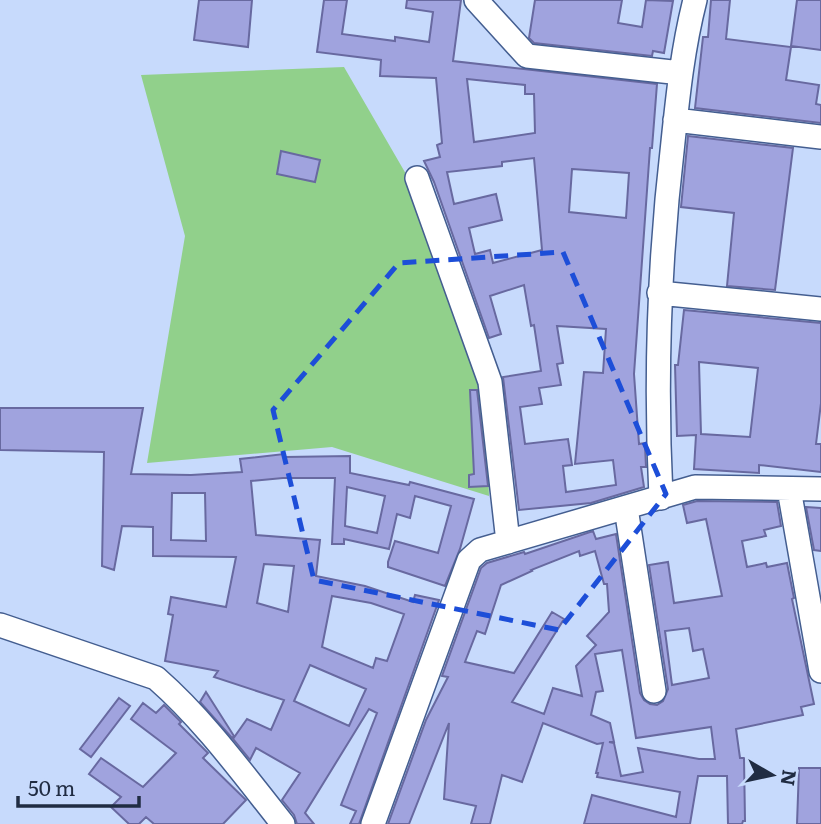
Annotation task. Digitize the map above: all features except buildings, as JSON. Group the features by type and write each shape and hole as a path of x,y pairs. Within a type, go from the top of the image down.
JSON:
{"street":[{"path":"476,0 527,56 681,73"},
{"path":"661,498 657,413 662,241 681,73 695,0"},
{"path":"676,120 821,137"},
{"path":"417,178 490,382 508,542"},
{"path":"659,293 821,309"},
{"path":"373,824 469,560 480,550 695,487 821,489"},
{"path":"789,489 821,671"},
{"path":"626,508 654,691"},
{"path":"0,625 156,678 218,742 283,824"}],"highlighted area":[{"path":"563,252 666,494 559,630 314,580 273,410 399,263"}],"green space":[{"path":"344,67 417,193 484,384 489,496 332,447 147,463 185,236 141,75"}]}
